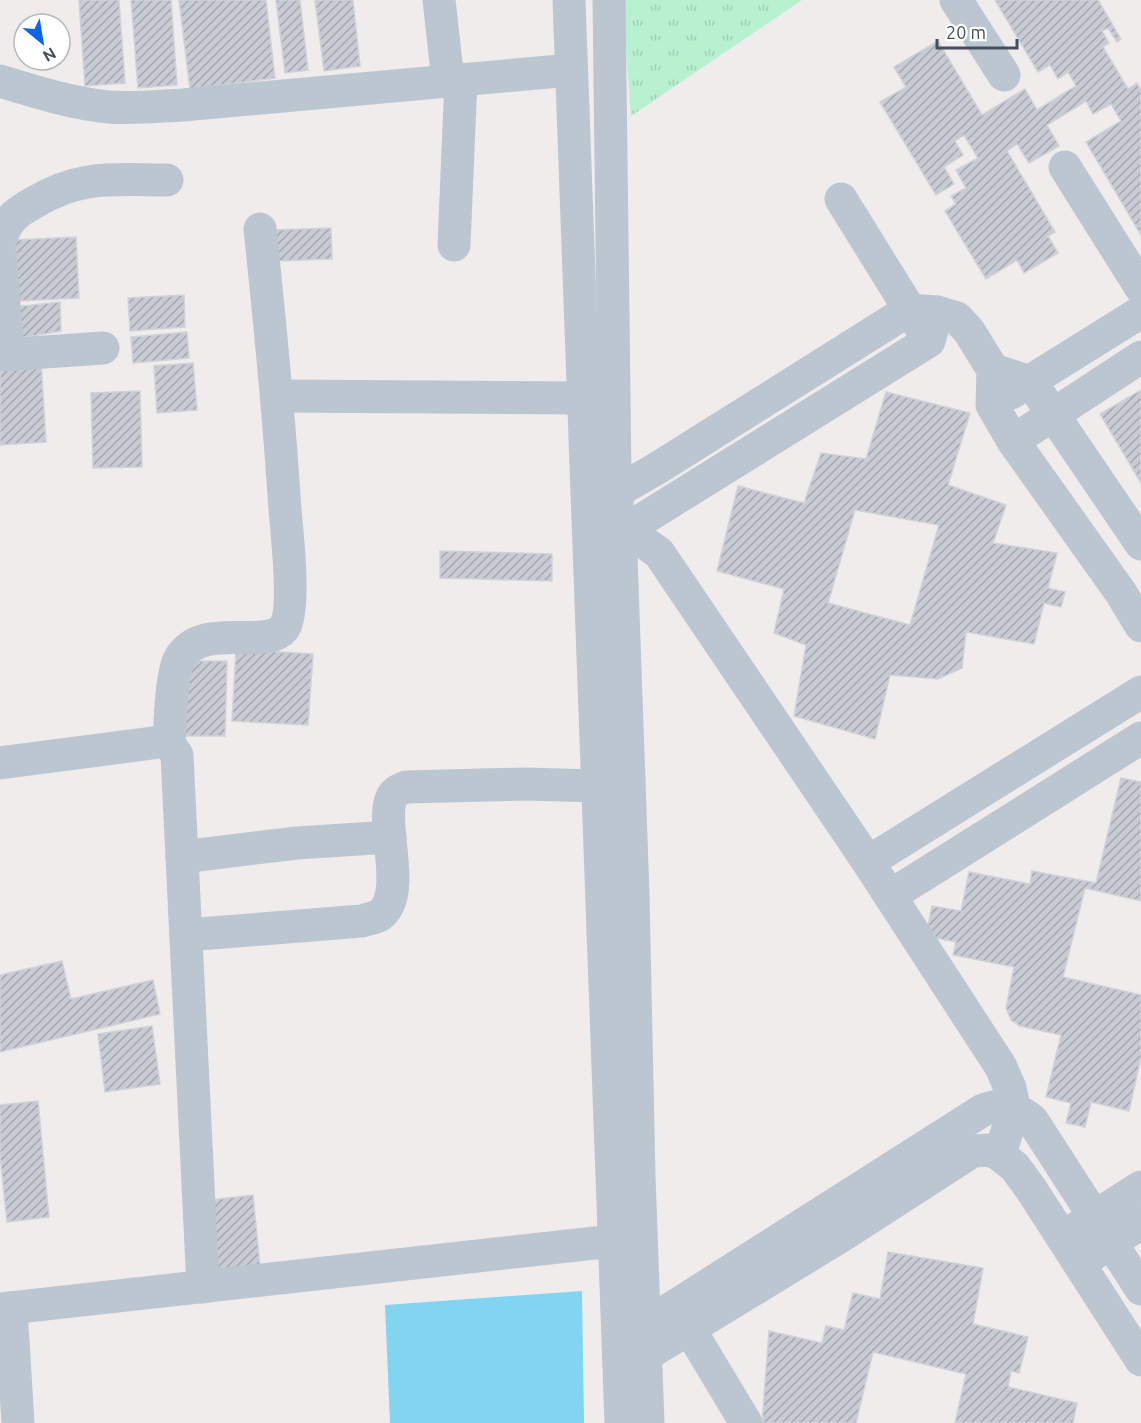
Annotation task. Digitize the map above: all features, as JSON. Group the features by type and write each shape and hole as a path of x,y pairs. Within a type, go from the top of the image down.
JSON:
{"street":[{"path":"439,0 455,80 453,245"},
{"path":"569,0 621,1423"},
{"path":"609,0 616,492 633,894 639,1176 648,1423"},
{"path":"956,0 1004,75"},
{"path":"0,81 67,100 110,107 183,105 571,70"},
{"path":"1065,167 1141,288"},
{"path":"0,242 4,227 17,212 57,189 93,180 166,180"},
{"path":"841,199 925,321"},
{"path":"168,744 173,685 179,659 190,648 208,639 276,635 285,626 289,607 290,564 278,396 260,229"},
{"path":"0,254 4,355 103,348"},
{"path":"992,405 1141,312"},
{"path":"616,492 808,374 925,321 949,315 963,323 993,370 992,405 1013,441 1121,593 1141,626"},
{"path":"619,534 828,404 925,321"},
{"path":"1013,441 1141,357"},
{"path":"993,370 1031,382 1141,544"},
{"path":"808,374 828,404"},
{"path":"278,396 585,398"},
{"path":"619,534 645,543 659,553 868,862 1000,1067 1010,1088 1014,1107 1000,1155"},
{"path":"868,862 1141,692"},
{"path":"890,896 1141,738"},
{"path":"0,763 160,742 168,744 177,755 203,1287"},
{"path":"186,936 362,921 379,915 391,901 392,872 388,805 395,792 406,787 525,784 597,786"},
{"path":"182,857 297,843 390,837"},
{"path":"836,1222 983,1110 998,1105 1014,1107 1032,1120 1141,1289"},
{"path":"646,1340 836,1222 973,1151 990,1150 1000,1155 1020,1174 1141,1360"},
{"path":"1071,1250 1103,1230 1141,1187"},
{"path":"1103,1230 1141,1223"},
{"path":"18,1423 5,1309 613,1241"},
{"path":"682,1317 746,1423"}],"green space":[{"path":"622,0 802,0 631,116"}],"water":[{"path":"582,1291 584,1423 390,1423 385,1305"}],"building":[{"path":"79,0 119,0 125,83 85,86"},
{"path":"131,0 171,0 177,85 138,88"},
{"path":"179,0 266,0 275,78 190,89"},
{"path":"276,0 300,0 308,70 285,73"},
{"path":"315,0 353,0 360,66 324,71"},
{"path":"995,0 1098,0 1121,39 1117,42 1108,28 1102,31 1109,43 1103,47 1128,89 1137,83 1141,90 1141,235 1086,142 1121,121 1111,104 1093,114 1086,101 1047,125 1059,146 1029,163 1017,144 1007,151 1055,232 1048,236 1058,253 1024,273 1017,260 986,279 945,211 956,204 951,196 966,188 956,170 978,158 964,135 955,141 963,155 944,167 954,184 936,195 880,102 906,87 894,67 938,41 982,115 1025,89 1037,110 1076,86 1068,72 1058,79 1050,65 1038,72"},
{"path":"331,228 332,259 276,261 275,230"},
{"path":"76,237 79,298 18,301 15,240"},
{"path":"184,295 185,327 130,331 128,298"},
{"path":"60,302 61,331 20,338 14,307"},
{"path":"187,332 189,358 133,363 131,337"},
{"path":"41,361 46,442 0,445 0,364"},
{"path":"193,363 197,410 157,413 154,366"},
{"path":"1141,390 1141,483 1100,414"},
{"path":"140,391 142,467 93,468 91,393"},
{"path":"886,392 970,413 948,485 1006,505 993,543 1057,553 1048,588 1065,592 1061,607 1044,603 1034,644 966,632 962,668 938,679 890,675 875,739 794,716 806,645 774,633 784,589 717,571 738,486 804,503 821,453 866,459","holes":["855,510 939,525 910,625 828,603"]},
{"path":"440,551 552,554 552,581 440,578"},
{"path":"236,649 313,654 308,725 232,721"},
{"path":"187,661 227,661 225,736 180,736"},
{"path":"1121,778 1141,782 1141,901 1085,888 1063,977 1141,995 1141,1057 1129,1111 1091,1102 1085,1127 1066,1123 1071,1103 1046,1097 1061,1035 1020,1026 1011,1020 1006,1008 1014,967 953,955 956,942 926,936 932,906 961,911 969,872 1030,884 1032,871 1096,883"},
{"path":"62,961 71,999 153,980 160,1014 0,1052 0,975"},
{"path":"152,1026 160,1084 105,1092 98,1034"},
{"path":"38,1101 49,1217 7,1222 0,1156 0,1105"},
{"path":"253,1195 260,1266 217,1271 210,1200"},
{"path":"888,1252 983,1268 973,1324 1028,1337 1019,1373 1011,1371 1008,1387 1077,1403 1073,1423 955,1423 966,1374 873,1352 856,1423 762,1423 769,1331 822,1343 826,1326 844,1330 853,1293 880,1299"}]}
